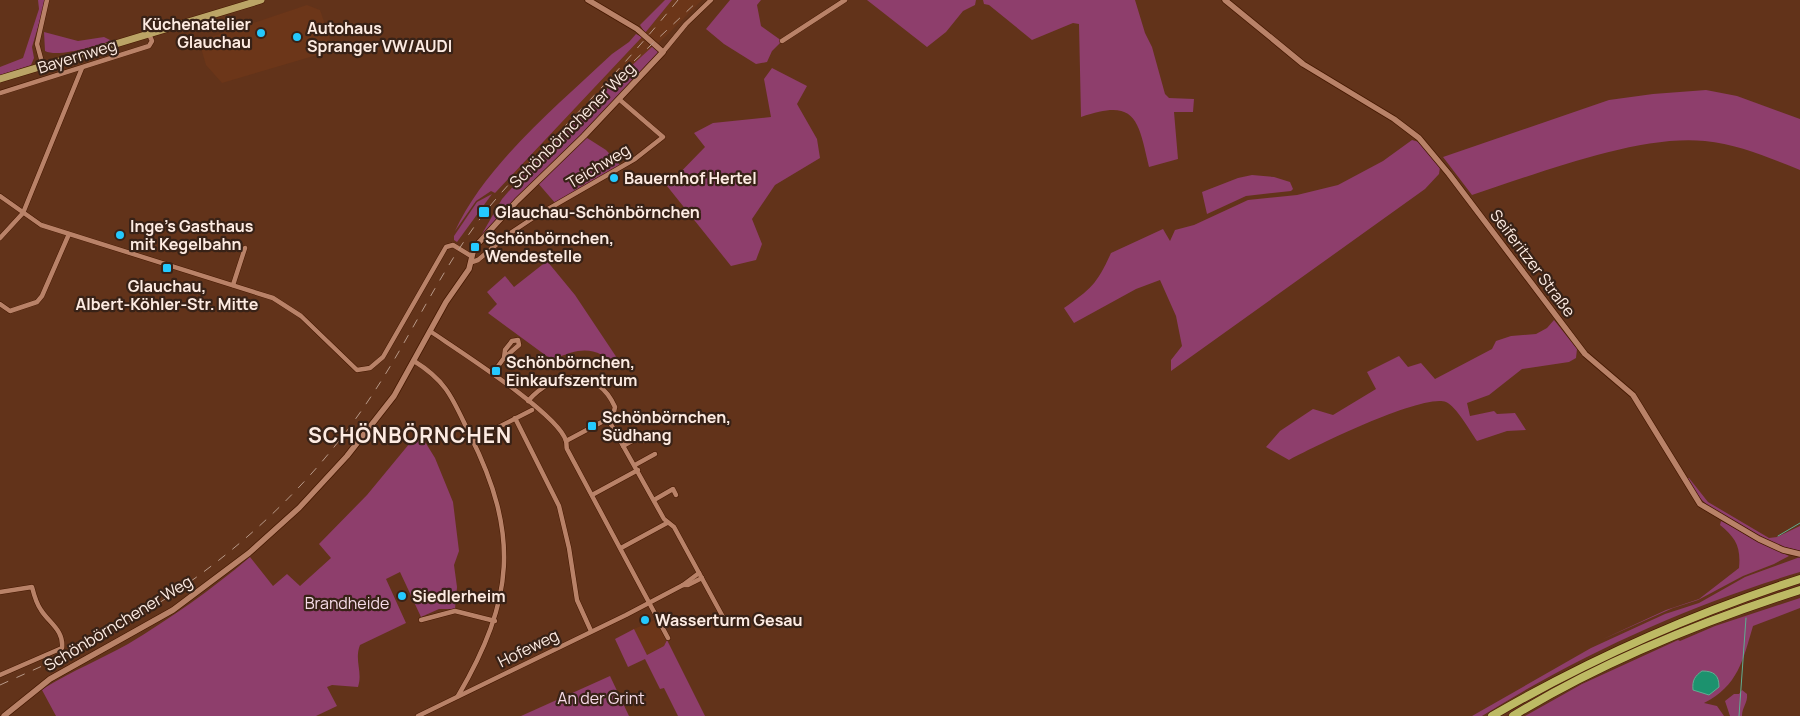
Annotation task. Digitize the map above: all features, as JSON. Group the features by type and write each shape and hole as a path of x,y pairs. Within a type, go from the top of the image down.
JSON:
{"highway":[{"path":"1492,716 1569,673 1647,636 1730,601 1800,579"},
{"path":"1513,716 1565,686 1655,643 1732,612 1800,590"}],"main road":[{"path":"0,79 261,0"}],"street":[{"path":"43,66 36,44 47,0"},
{"path":"588,0 637,29 663,52 686,24 711,0"},
{"path":"783,39 845,0"},
{"name":"Seiferitzer Straße","path":"1225,0 1303,64 1394,119 1419,138 1449,174 1585,354 1632,394 1700,504 1759,539 1783,550 1800,554"},
{"name":"Bayernweg","path":"0,93 150,46 152,41 149,34"},
{"name":"Schönbörnchener Weg","path":"4,716 50,679 173,610 268,537 299,508 347,456 394,396 446,302 469,269 474,248 517,201 620,100 663,52"},
{"path":"0,238 23,213 82,68"},
{"name":"Teichweg","path":"471,259 478,260 493,246 536,216 635,159 663,137 620,100"},
{"path":"0,196 41,225 233,285 266,296 289,307 301,316 350,366 363,370 370,368 383,358 446,247 454,245 471,259"},
{"path":"0,304 10,311 37,302 42,296 69,234"},
{"path":"485,237 493,246"},
{"path":"233,285 245,248"},
{"path":"430,331 493,373 550,420 566,441 567,449 650,601 668,638"},
{"path":"493,373 504,358"},
{"path":"414,360 433,372 444,386 472,440 494,491 505,548 500,598 495,622 485,647 458,696"},
{"path":"528,400 545,385 569,377 586,379 601,387 613,402 614,412 608,419 566,441"},
{"path":"472,440 532,410"},
{"path":"515,418 559,506 569,548 577,600 591,631"},
{"path":"608,419 667,523 674,527 723,617"},
{"path":"623,446 641,436 644,441"},
{"path":"635,465 655,454"},
{"path":"592,495 638,470"},
{"path":"654,500 673,489 676,495"},
{"path":"621,548 667,523"},
{"path":"683,585 699,573"},
{"path":"683,585 688,585 702,578"},
{"name":"Hofeweg","path":"418,716 683,585"},
{"path":"0,592 32,587 38,605 56,627 63,642 62,648 0,675"},
{"path":"421,620 455,611 495,622"}],"shaded area":[{"path":"672,0 702,0 666,36 593,101 518,182 511,176 642,37"},
{"path":"307,5 320,10 334,50 222,83 206,65 199,41"},
{"path":"657,619 667,640 664,646 647,655 634,629"},
{"path":"1702,671 1715,674 1718,679 1719,687 1709,695 1693,690 1695,679"}],"green space":[{"path":"38,0 47,0 44,10 40,9 43,10 32,47 34,58 31,65 0,75 0,67 23,58 39,9"},
{"path":"665,0 672,0 645,33 640,25"},
{"path":"730,0 761,0 757,5 761,26 782,41 772,51 767,62 756,64 724,44 706,29"},
{"path":"867,0 976,0 975,5 963,11 946,32 927,47"},
{"path":"983,0 1135,0 1145,33 1152,47 1165,94 1169,98 1194,99 1193,112 1174,112 1178,159 1149,167 1137,125 1132,117 1124,112 1113,110 1081,117 1079,24 1073,23 1032,40 989,5 984,4"},
{"path":"44,32 78,41 104,37 112,41 68,52 51,53 45,51"},
{"path":"636,34 642,37 495,193 491,191 476,201 455,231 468,206 485,182 525,136 612,54 629,42"},
{"path":"653,46 658,51 657,56 478,241 502,199 530,167 593,101"},
{"path":"772,68 807,86 797,104 817,139 820,158 775,185 752,219 762,244 756,260 731,266 667,186 705,147 694,133 713,123 771,117 764,79"},
{"path":"1706,90 1737,96 1800,119 1800,170 1729,145 1705,141 1678,140 1619,149 1472,195 1443,157 1609,100"},
{"path":"584,136 606,150 621,166 556,204 537,182"},
{"path":"1412,140 1419,142 1440,167 1439,174 1425,189 1171,371 1171,360 1182,346 1176,316 1160,280 1136,289 1074,323 1064,308 1081,296 1092,285 1102,272 1111,253 1163,229 1170,241 1175,230 1194,225 1248,200 1297,195 1338,185 1383,161"},
{"path":"1252,175 1274,177 1290,182 1293,189 1291,191 1246,196 1207,214 1202,192 1238,178"},
{"path":"492,194 457,242 454,240 454,236 477,202"},
{"path":"547,261 575,295 623,367 596,352 589,351 573,352 552,360 488,313 497,304 487,292 505,276 514,287"},
{"path":"1554,320 1577,349 1576,358 1569,362 1522,369 1489,395 1467,403 1470,416 1494,411 1497,414 1515,413 1526,430 1507,431 1477,441 1450,404 1434,401 1415,405 1368,423 1289,460 1266,447 1280,431 1313,409 1333,415 1376,389 1367,372 1399,356 1408,367 1421,363 1435,379 1492,349 1496,341 1511,336 1536,334 1547,328"},
{"name":"Brandheide","path":"419,432 435,458 453,502 459,551 454,565 457,587 455,609 439,609 421,617 400,572 386,579 406,623 360,645 358,650 360,676 358,687 332,685 327,687 337,706 316,716 56,716 42,690 144,634 206,592 250,557 273,586 287,574 300,586 331,558 319,544 367,495"},
{"path":"1686,478 1689,478 1708,502 1769,538 1777,537 1800,526 1800,551 1776,545 1709,507"},
{"path":"1721,521 1789,556 1743,576 1698,600 1673,608 1601,640 1666,610 1699,599 1739,568 1738,549 1734,539 1720,525"},
{"path":"1800,557 1800,572 1718,600 1637,633 1558,672 1482,716 1472,716 1591,648 1665,614 1699,603 1745,577"},
{"path":"1800,598 1800,608 1753,626 1738,671 1725,689 1704,703 1717,706 1724,716 1525,716 1582,684 1678,640 1680,641 1715,626"},
{"path":"634,629 647,655 664,646 667,640 705,716 678,716 664,688 660,689 645,659 628,667 615,639"},
{"name":"An der Grint","path":"610,676 629,716 521,716"},
{"path":"1742,690 1747,694 1747,697 1742,716 1730,716 1725,701 1734,694 1739,694"}],"waterway":[{"path":"1778,536 1800,523"},
{"path":"1739,716 1746,618"}],"railway":[{"path":"0,685 86,645 139,616 216,563 286,501 318,467 374,392 455,255 486,211 581,110 678,0"},
{"path":"634,61 699,0"}],"place":[{"name":"Küchenatelier Glauchau","path":"261,33"},
{"name":"Autohaus Spranger VW/AUDI","path":"297,37"},
{"name":"Bauernhof Hertel","path":"614,178"},
{"name":"Glauchau-Schönbörnchen","path":"484,212"},
{"name":"Inge's Gasthaus mit Kegelbahn","path":"120,235"},
{"name":"Schönbörnchen, Wendestelle","path":"475,247"},
{"name":"Glauchau, Albert-Köhler-Str. Mitte","path":"167,268"},
{"name":"Schönbörnchen, Einkaufszentrum","path":"496,371"},
{"name":"Schönbörnchen, Südhang","path":"592,426"},
{"name":"Siedlerheim","path":"402,596"},
{"name":"Wasserturm Gesau","path":"645,620"}],"district":[{"name":"SCHÖNBÖRNCHEN","path":"410,435"}]}
